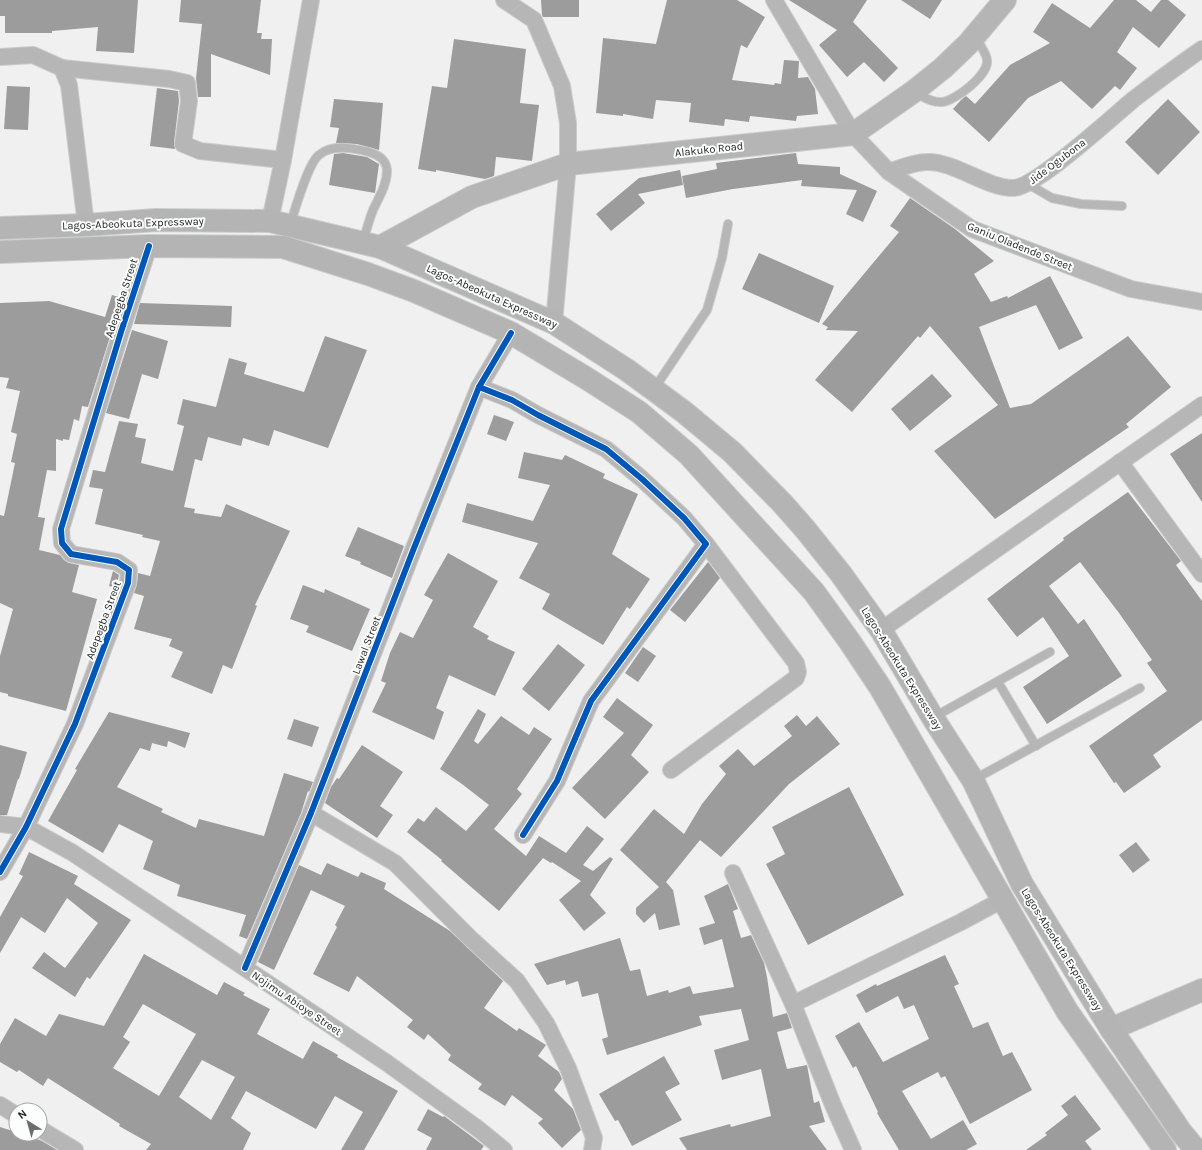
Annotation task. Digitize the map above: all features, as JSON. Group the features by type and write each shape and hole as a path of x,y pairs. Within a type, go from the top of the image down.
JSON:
{"highway":[{"name":"Lagos-Abeokuta Expressway","path":"0,228 86,225 156,220 280,223 371,245 554,323 627,370 684,412 732,452 783,504 805,529 840,574 880,630 932,718 973,780 1022,884 1111,1029 1181,1132 1196,1150"},
{"path":"0,252 149,246 283,247 368,274 414,291 510,333 586,378 639,412 689,455 814,592 850,642 880,687 1067,1011 1165,1150"}],"main road":[{"name":"Alakuko Road","path":"371,245 472,197 568,164 853,134 913,92 943,68 975,36 1005,0"},
{"path":"1111,1029 1202,990"}],"street":[{"path":"280,223 283,160 311,0"},
{"path":"504,0 534,20 562,86 568,123 568,164 554,323"},
{"name":"Ganiu Oladende Street","path":"774,0 853,134 888,172 972,229 1131,289 1202,302"},
{"name":"Jide Ogubona","path":"888,172 927,162 941,164 1002,187 1014,188 1028,184 1057,164 1134,100 1202,49"},
{"path":"0,56 34,55 62,68 169,79 187,83 188,101 183,144 200,151 283,160"},
{"path":"62,68 69,85 86,225"},
{"name":"Adepegba Street","path":"0,872 26,827 75,724 128,583 129,570 117,562 71,554 62,543 61,529 121,332 149,246"},
{"name":"Lawal Street","path":"246,968 312,814 414,548 479,387 510,333"},
{"path":"479,387 512,400 606,449 642,479 684,518 706,544 796,663 798,672 796,678 671,770"},
{"path":"880,630 1202,406"},
{"path":"1120,462 1202,574"},
{"path":"523,835 557,781 592,701 706,544"},
{"path":"312,814 395,863 472,940 517,981 546,1023 568,1068 594,1138 592,1150"},
{"name":"Nojimu Abioye Street","path":"0,824 26,827 73,853 387,1063 477,1128 504,1150"},
{"path":"733,873 793,1004 832,1105 853,1150"},
{"path":"793,1004 961,922 1002,900"},
{"path":"48,1134 75,1150"}],"lane":[{"path":"913,92 932,102 943,103 954,98 972,85 985,70 987,60 975,36"},
{"path":"280,223 318,155 330,148 346,148 368,152 380,157 386,163 387,171 383,192 373,211 371,245"},
{"path":"1028,184 1052,198 1081,204 1122,206"},
{"path":"654,390 707,310 722,258 728,224"},
{"path":"932,718 1050,652"},
{"path":"998,682 1036,746"},
{"path":"973,780 1140,688"}],"building":[{"path":"0,0 138,0 134,53 96,51 98,27 52,31 52,33 5,33 5,16 0,16"},
{"path":"181,0 261,0 257,33 262,33 261,39 272,39 270,75 211,54 211,97 198,97 196,78 202,24 179,22"},
{"path":"541,0 579,0 579,17 543,17"},
{"path":"667,0 737,0 765,17 747,48 741,45 732,80 774,85 775,83 781,84 784,60 799,61 798,78 808,77 815,89 818,114 797,116 796,121 750,116 749,122 725,119 724,126 689,122 691,103 656,100 653,119 623,114 623,116 596,113 603,38 656,44"},
{"path":"789,0 867,0 853,22 898,68 884,82 864,62 847,77 819,45 837,30"},
{"path":"901,0 942,0 930,19"},
{"path":"1114,0 1136,0 1151,12 1161,0 1168,0 1186,15 1159,48 1133,27 1117,52 1137,68 1120,90 1115,86 1092,109 1061,81 1028,98 989,142 953,109 966,96 975,104 1010,65 1050,43 1033,32 1052,3 1090,28"},
{"path":"454,39 526,49 520,103 539,105 532,161 496,157 494,176 485,179 436,170 436,172 418,169 432,86 447,88"},
{"path":"7,86 30,87 28,130 4,129"},
{"path":"157,88 178,91 179,101 174,143 175,149 150,146"},
{"path":"334,99 383,103 379,150 357,144 336,143 339,128 330,127"},
{"path":"1168,99 1200,132 1158,175 1125,142"},
{"path":"343,153 367,157 379,164 375,193 329,185 334,154"},
{"path":"796,153 798,164 840,167 840,174 877,191 863,222 846,214 857,190 801,186 802,180 733,189 686,198 682,176 717,169 716,163"},
{"path":"680,170 683,185 638,194 645,203 611,231 596,214 639,178"},
{"path":"910,198 955,229 994,261 974,274 991,302 1007,296 1008,298 1050,276 1083,338 1059,350 1036,305 979,327 1010,408 1031,404 1128,336 1171,387 1126,424 1129,427 995,519 934,451 998,405 930,326 920,338 918,336 852,412 815,380 858,331 826,330 828,327 822,324 899,232 890,226"},
{"path":"759,253 834,286 819,323 742,289"},
{"path":"112,295 122,298 88,407 82,406 79,421 74,419 69,440 63,439 63,441 56,439 56,471 47,470 38,517 45,518 39,550 60,555 69,563 79,565 72,592 97,599 66,711 8,696 8,694 0,692 0,656 13,609 0,603 0,515 4,516 15,463 11,462 17,434 11,432 20,391 6,388 9,378 0,377 0,303 49,301 105,317"},
{"path":"140,303 232,306 231,327 134,324"},
{"path":"132,330 168,341 158,379 142,374 129,419 106,413"},
{"path":"325,336 367,350 328,448 274,430 269,446 243,438 241,446 208,437 202,461 195,459 184,507 195,509 194,513 221,517 226,504 290,531 255,605 257,606 232,669 223,665 212,694 171,677 183,652 169,646 172,639 134,629 144,596 134,593 138,573 150,576 160,541 142,537 143,535 95,524 103,489 89,487 93,470 105,472 119,421 138,424 135,437 146,439 141,463 173,471 184,426 177,424 183,399 216,407 229,358 247,363 244,374 304,392"},
{"path":"932,374 952,396 910,431 891,409"},
{"path":"494,415 514,422 506,441 487,434"},
{"path":"1202,433 1202,502 1170,454"},
{"path":"524,452 562,460 565,455 605,474 603,478 638,494 612,554 650,579 630,609 627,607 603,645 542,609 550,594 519,578 538,543 462,522 467,503 533,521 550,485 518,478"},
{"path":"1128,492 1181,561 1176,565 1202,601 1202,720 1153,755 1161,767 1124,793 1116,782 1114,783 1089,746 1167,691 1147,663 1152,660 1119,613 1080,562 1049,586 1078,624 1084,619 1122,676 1047,724 1023,687 1069,656 1043,617 1017,637 987,599 1064,540 1063,538"},
{"path":"358,527 404,546 392,578 360,564 361,562 345,556"},
{"path":"448,553 498,581 473,627 489,636 487,639 515,652 495,696 449,675 436,708 444,712 434,740 372,712 386,683 381,681 390,653 400,632 413,638 433,600 424,595"},
{"path":"708,562 720,578 685,622 670,610"},
{"path":"113,571 119,575 116,588 109,586"},
{"path":"303,585 324,593 325,589 370,609 352,651 306,632 309,626 290,619"},
{"path":"558,644 585,665 549,711 522,689"},
{"path":"643,647 656,656 638,682 625,673"},
{"path":"617,698 653,725 631,755 649,772 605,819 572,788 624,733 603,717"},
{"path":"478,709 486,714 474,741 478,744 501,716 529,735 534,727 552,739 517,789 522,794 494,829 526,856 539,836 566,853 587,826 604,839 583,865 593,871 610,857 613,859 590,895 606,913 584,931 559,900 581,881 552,862 551,863 543,858 499,911 441,861 442,860 407,832 418,818 424,822 436,807 466,831 489,805 440,769"},
{"path":"109,712 190,733 185,748 168,741 167,747 152,743 150,751 140,748 117,787 163,809 161,812 196,828 199,819 264,836 284,773 313,782 247,939 239,936 246,915 177,896 180,885 143,869 153,841 119,824 103,853 48,821 77,770 75,769"},
{"path":"797,715 806,726 817,716 840,744 789,784 721,857 700,840 666,882 673,890 680,925 659,930 655,913 644,923 636,914 636,908 659,887 620,850 654,809 684,834 702,804 726,774 719,766 738,749 754,766 792,736 784,726"},
{"path":"294,719 319,727 312,747 287,739"},
{"path":"0,745 27,752 7,815 0,815"},
{"path":"362,745 403,772 380,806 393,815 377,838 325,803 331,787 337,778 339,779"},
{"path":"849,787 904,895 808,945 766,864 785,854 772,827"},
{"path":"1136,842 1150,860 1133,873 1119,855"},
{"path":"29,852 78,876 74,884 131,920 90,979 87,977 75,997 32,968 44,952 65,968 98,923 67,898 45,933 21,917 0,953 0,917 23,876 19,874"},
{"path":"327,863 358,877 361,872 386,883 384,889 450,931 503,981 484,1008 517,1031 519,1028 546,1045 538,1056 559,1072 562,1079 554,1090 573,1109 581,1130 562,1148 538,1123 543,1119 512,1095 505,1106 478,1089 482,1084 448,1060 451,1055 428,1034 424,1040 407,1027 413,1020 357,976 349,992 313,974 337,927 335,925 345,906 311,890 274,970 258,962 299,865 321,875"},
{"path":"728,884 738,909 733,911 741,938 751,935 764,963 773,1017 787,1013 792,1028 777,1032 787,1069 807,1065 814,1103 819,1101 825,1122 809,1126 827,1150 687,1150 679,1138 730,1124 731,1127 771,1116 761,1069 722,1080 714,1050 749,1040 741,1009 699,1016 702,1025 607,1055 602,1039 608,1037 598,993 582,997 578,981 566,985 565,980 547,985 534,964 620,938 630,971 640,969 647,996 668,990 669,993 690,986 693,994 734,987 722,939 704,945 699,928 715,923 704,896"},
{"path":"144,954 217,995 224,982 245,993 243,995 270,1009 257,1034 303,1059 313,1041 338,1055 337,1057 398,1091 364,1150 341,1150 363,1112 335,1096 316,1129 246,1091 231,1118 251,1133 243,1150 146,1150 151,1144 119,1126 120,1124 48,1078 43,1086 19,1070 17,1072 0,1062 0,1044 15,1018 46,1036 59,1014 104,1026","holes":["143,1004 196,1034 159,1096 113,1068 130,1042 123,1037","202,1060 235,1077 211,1120 179,1097"]},
{"path":"945,955 959,984 954,986 973,1028 988,1022 1003,1056 1012,1052 1032,1090 970,1124 945,1076 941,1078 938,1072 902,1091 931,1139 963,1120 977,1144 966,1150 899,1150 877,1113 878,1112 856,1066 853,1068 835,1036 859,1022 883,1062 929,1039 914,1005 904,1009 898,996 866,1013 856,995 876,984 877,986"},
{"path":"664,1056 680,1084 665,1092 682,1120 632,1146 618,1120 615,1121 599,1094"},
{"path":"1075,1095 1101,1129 1085,1141 1092,1150 1026,1150 1047,1135 1045,1133 1068,1115 1061,1106"},
{"path":"428,1109 443,1117 444,1116 484,1146 481,1150 426,1150 432,1138 417,1130"},
{"path":"0,1127 8,1130 8,1142 44,1142 57,1150 0,1150"}],"cycle path":[{"path":"0,872 26,827 75,724 128,583 129,570 117,562 71,554 62,543 61,529 121,332 149,246"},
{"path":"245,968 311,813 414,548 479,387 511,333"},
{"path":"479,387 512,400 538,415 606,449 642,479 684,518 706,544 591,701 557,781 523,835"}]}
